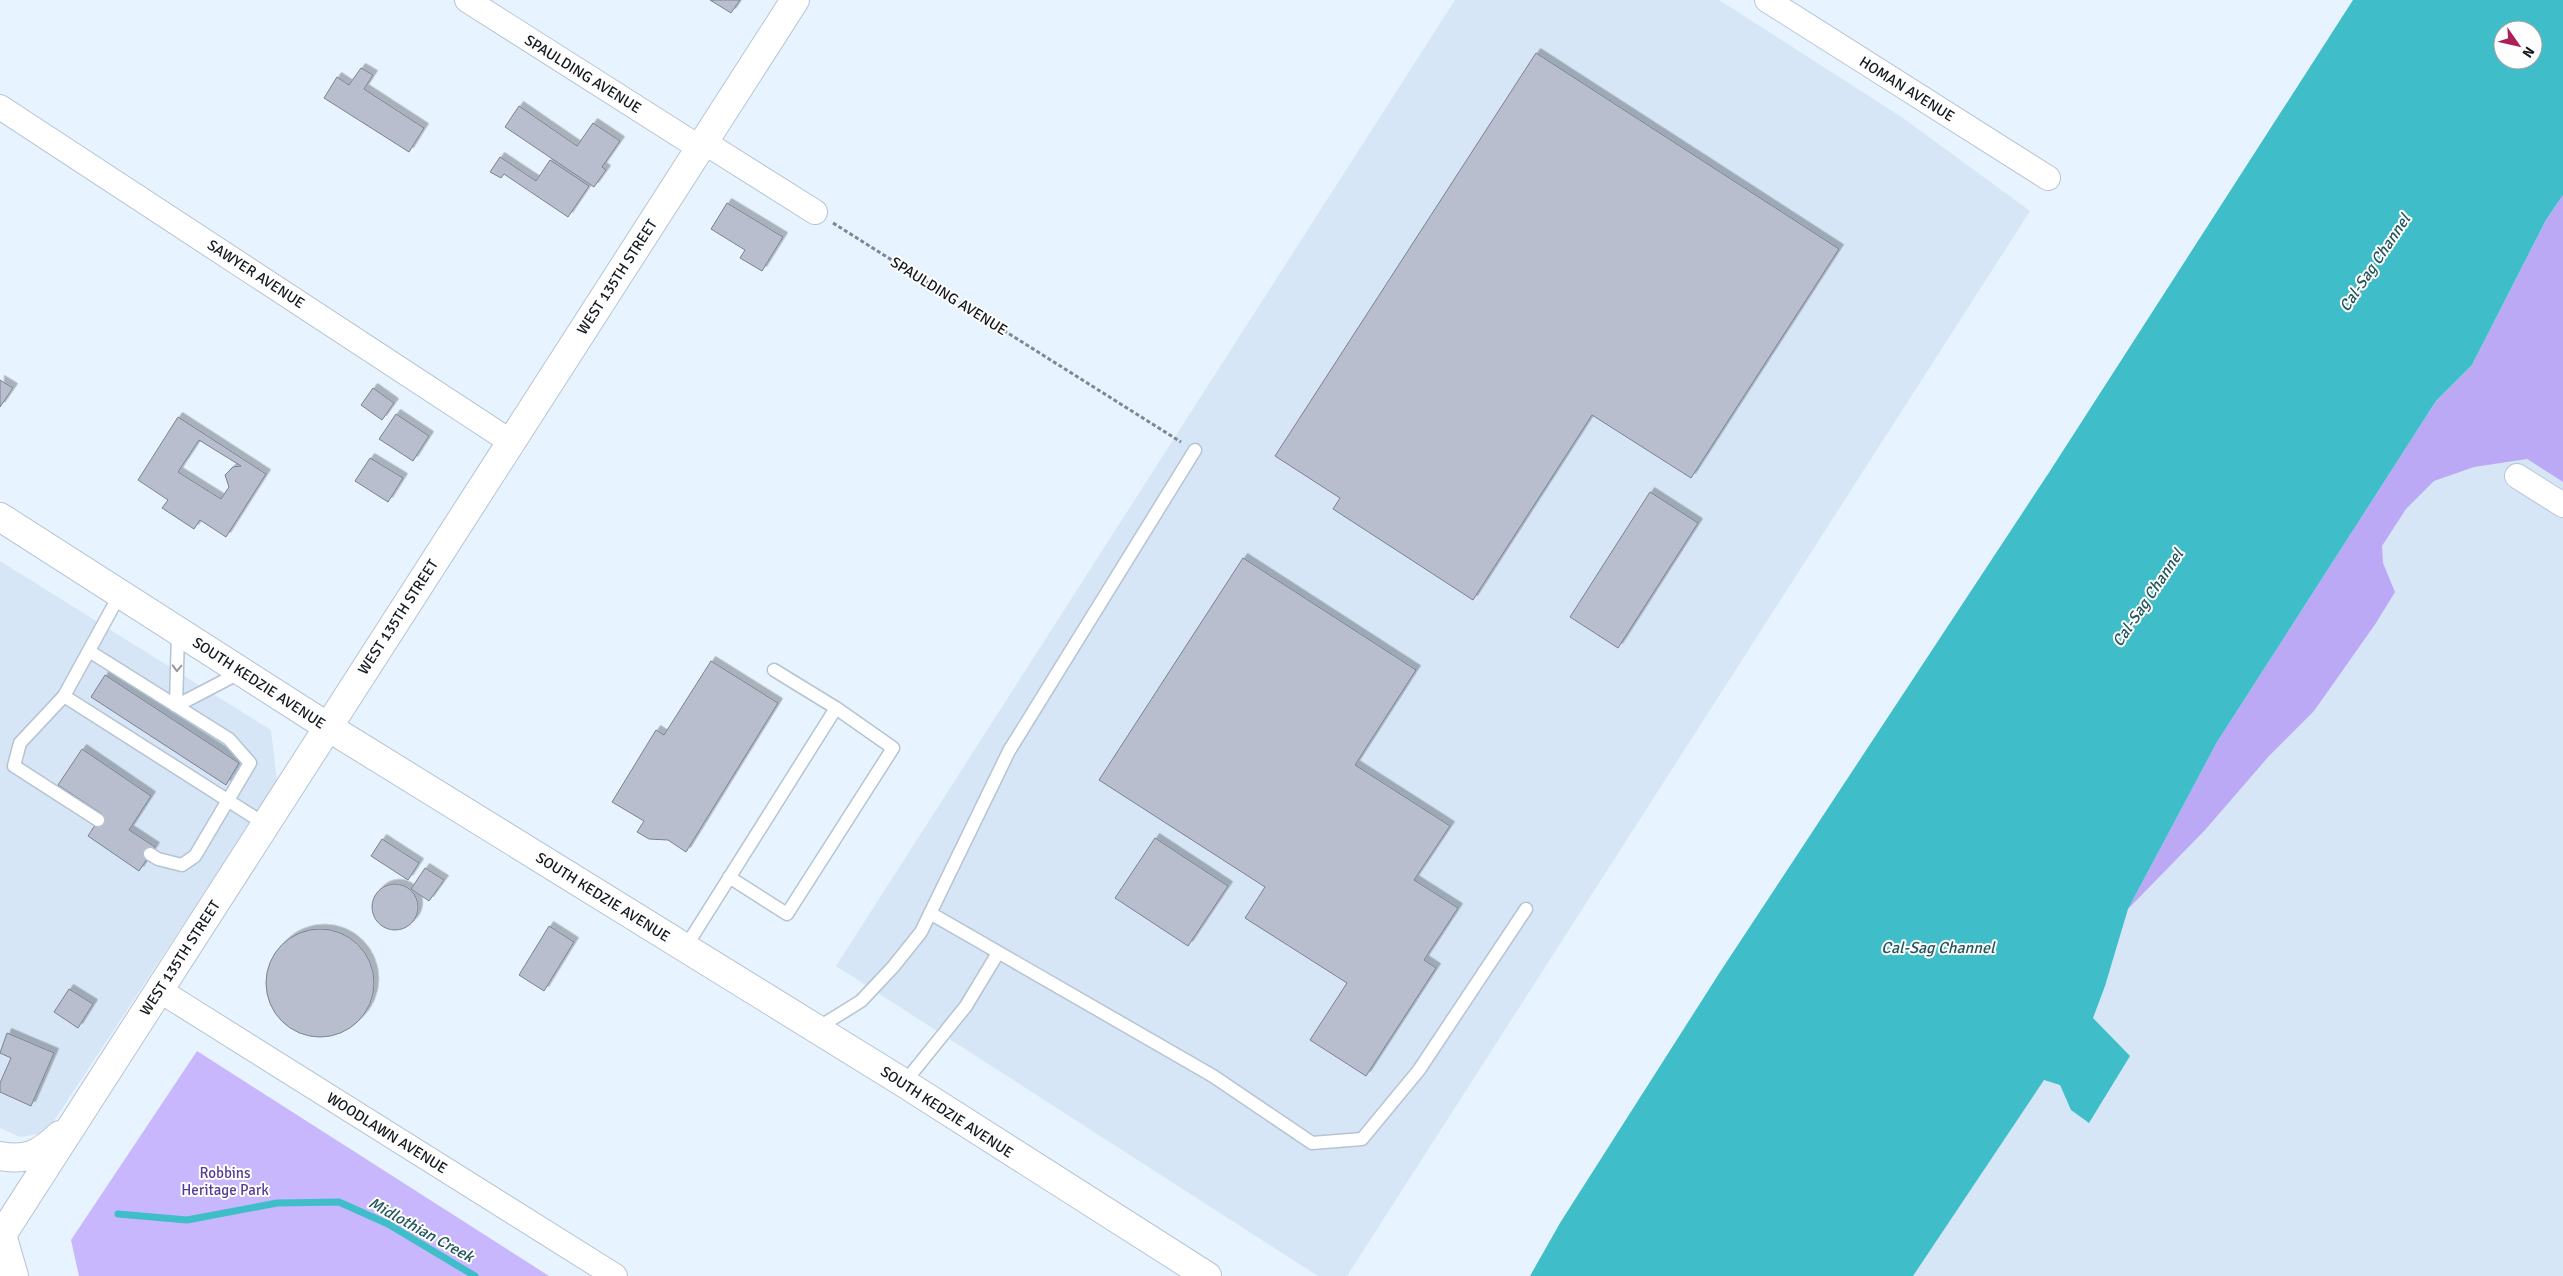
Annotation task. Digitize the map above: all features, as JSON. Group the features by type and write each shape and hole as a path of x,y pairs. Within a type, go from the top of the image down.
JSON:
{"street":[{"name":"SPAULDING AVENUE","path":"466,0 815,212"},
{"name":"WEST 135TH STREET","path":"1,1234 795,0"},
{"name":"HOMAN AVENUE","path":"1766,0 2048,178"},
{"name":"SAWYER AVENUE","path":"0,107 511,442"},
{"path":"2517,476 2563,505"},
{"name":"SOUTH KEDZIE AVENUE","path":"0,517 328,727 904,1083 1207,1276"},
{"name":"WOODLAWN AVENUE","path":"159,990 615,1276"},
{"path":"0,1156 17,1159 43,1151 75,1121"},
{"path":"1,1234 14,1276"}],"lane":[{"path":"816,1029 861,1001 894,967 921,932 1009,751 1195,450"},
{"path":"98,820 14,766 20,743 64,696 120,594"},
{"path":"176,706 178,631"},
{"path":"89,651 229,739 250,763 195,856 182,865 158,859 150,854"},
{"path":"730,877 787,914 893,748 836,708 774,670"},
{"path":"176,706 241,672"},
{"path":"64,696 265,824"},
{"path":"685,948 836,708"},
{"path":"930,913 1213,1076 1312,1143 1362,1139 1419,1070 1526,909"},
{"path":"904,1083 966,1006 998,953"}],"path":[{"name":"SPAULDING AVENUE","path":"815,212 1195,450"}],"shaded area":[{"path":"1455,0 1719,0 1903,118 2030,211 1347,1276 1318,1276 836,966"},
{"path":"2563,195 2563,482 2527,459 2474,467 2434,481 2406,509 2382,546 2383,563 2395,592 2376,623 2314,711 2269,756 2205,830 2128,909 2217,742 2436,401 2472,365 2546,220"},
{"path":"2436,401 2563,482 2563,1276 1871,1276"},
{"path":"0,561 271,730 277,782 46,1133 20,1137 0,1128"}],"green space":[{"name":"Robbins Heritage Park","path":"197,1051 549,1276 79,1276 71,1240"}],"water":[{"name":"Cal-Sag Channel","path":"2353,0 2563,0 2563,195 2546,220 2472,365 2436,401 2217,742 2128,909 2105,986 2093,1018 2130,1056 2089,1123 2071,1110 2060,1085 2044,1080 1913,1276 1530,1276 1560,1223 1720,972 2050,471"}],"building":[{"path":"710,0 740,0 731,13"},
{"path":"1536,53 1839,249 1691,478 1592,415 1473,600 1333,509 1340,498 1275,456"},
{"path":"361,68 373,75 364,89 424,128 409,152 324,98 337,77 349,85"},
{"path":"519,106 577,146 593,123 620,141 602,167 606,170 594,187 505,127"},
{"path":"500,157 536,181 550,160 589,186 568,217 504,174 501,178 490,172"},
{"path":"727,203 783,237 762,271 740,258 745,250 711,229"},
{"path":"0,380 13,388 0,407"},
{"path":"373,388 394,403 382,420 361,405"},
{"path":"396,414 429,436 413,461 379,439"},
{"path":"178,417 266,474 226,537 200,520 194,529 162,508 168,500 138,480","holes":["199,440 241,466 233,467 225,475 229,487 221,499 178,472"]},
{"path":"370,458 403,478 388,502 355,481"},
{"path":"1650,492 1698,523 1618,648 1570,617"},
{"path":"1243,558 1416,670 1355,765 1450,826 1414,880 1458,908 1424,960 1436,968 1366,1076 1310,1040 1347,983 1245,918 1265,887 1099,780"},
{"path":"711,661 778,703 686,852 668,840 649,839 637,832 644,821 612,802 656,730 664,735"},
{"path":"105,675 239,763 226,785 91,697"},
{"path":"82,749 151,796 129,830 155,847 139,871 88,836 102,814 58,785"},
{"path":"1155,838 1228,886 1188,946 1115,898"},
{"path":"382,839 419,863 408,880 371,856"},
{"path":"425,868 444,880 429,901 411,889"},
{"path":"391,884 399,884 408,888 414,894 418,907 414,920 408,926 399,930 391,930 382,926 376,920 372,911 372,903 376,894 382,888"},
{"path":"549,926 574,942 544,991 519,975"},
{"path":"320,929 341,933 358,945 370,962 374,983 370,1004 358,1021 341,1033 320,1037 299,1033 282,1021 270,1004 266,983 270,962 282,945 299,933"},
{"path":"69,989 93,1004 78,1028 54,1012"},
{"path":"7,1033 54,1053 31,1106 0,1092 0,1083 11,1058 0,1053"}],"waterway":[{"name":"Midlothian Creek","path":"118,1214 187,1220 277,1203 339,1202 388,1224 475,1276"}]}
